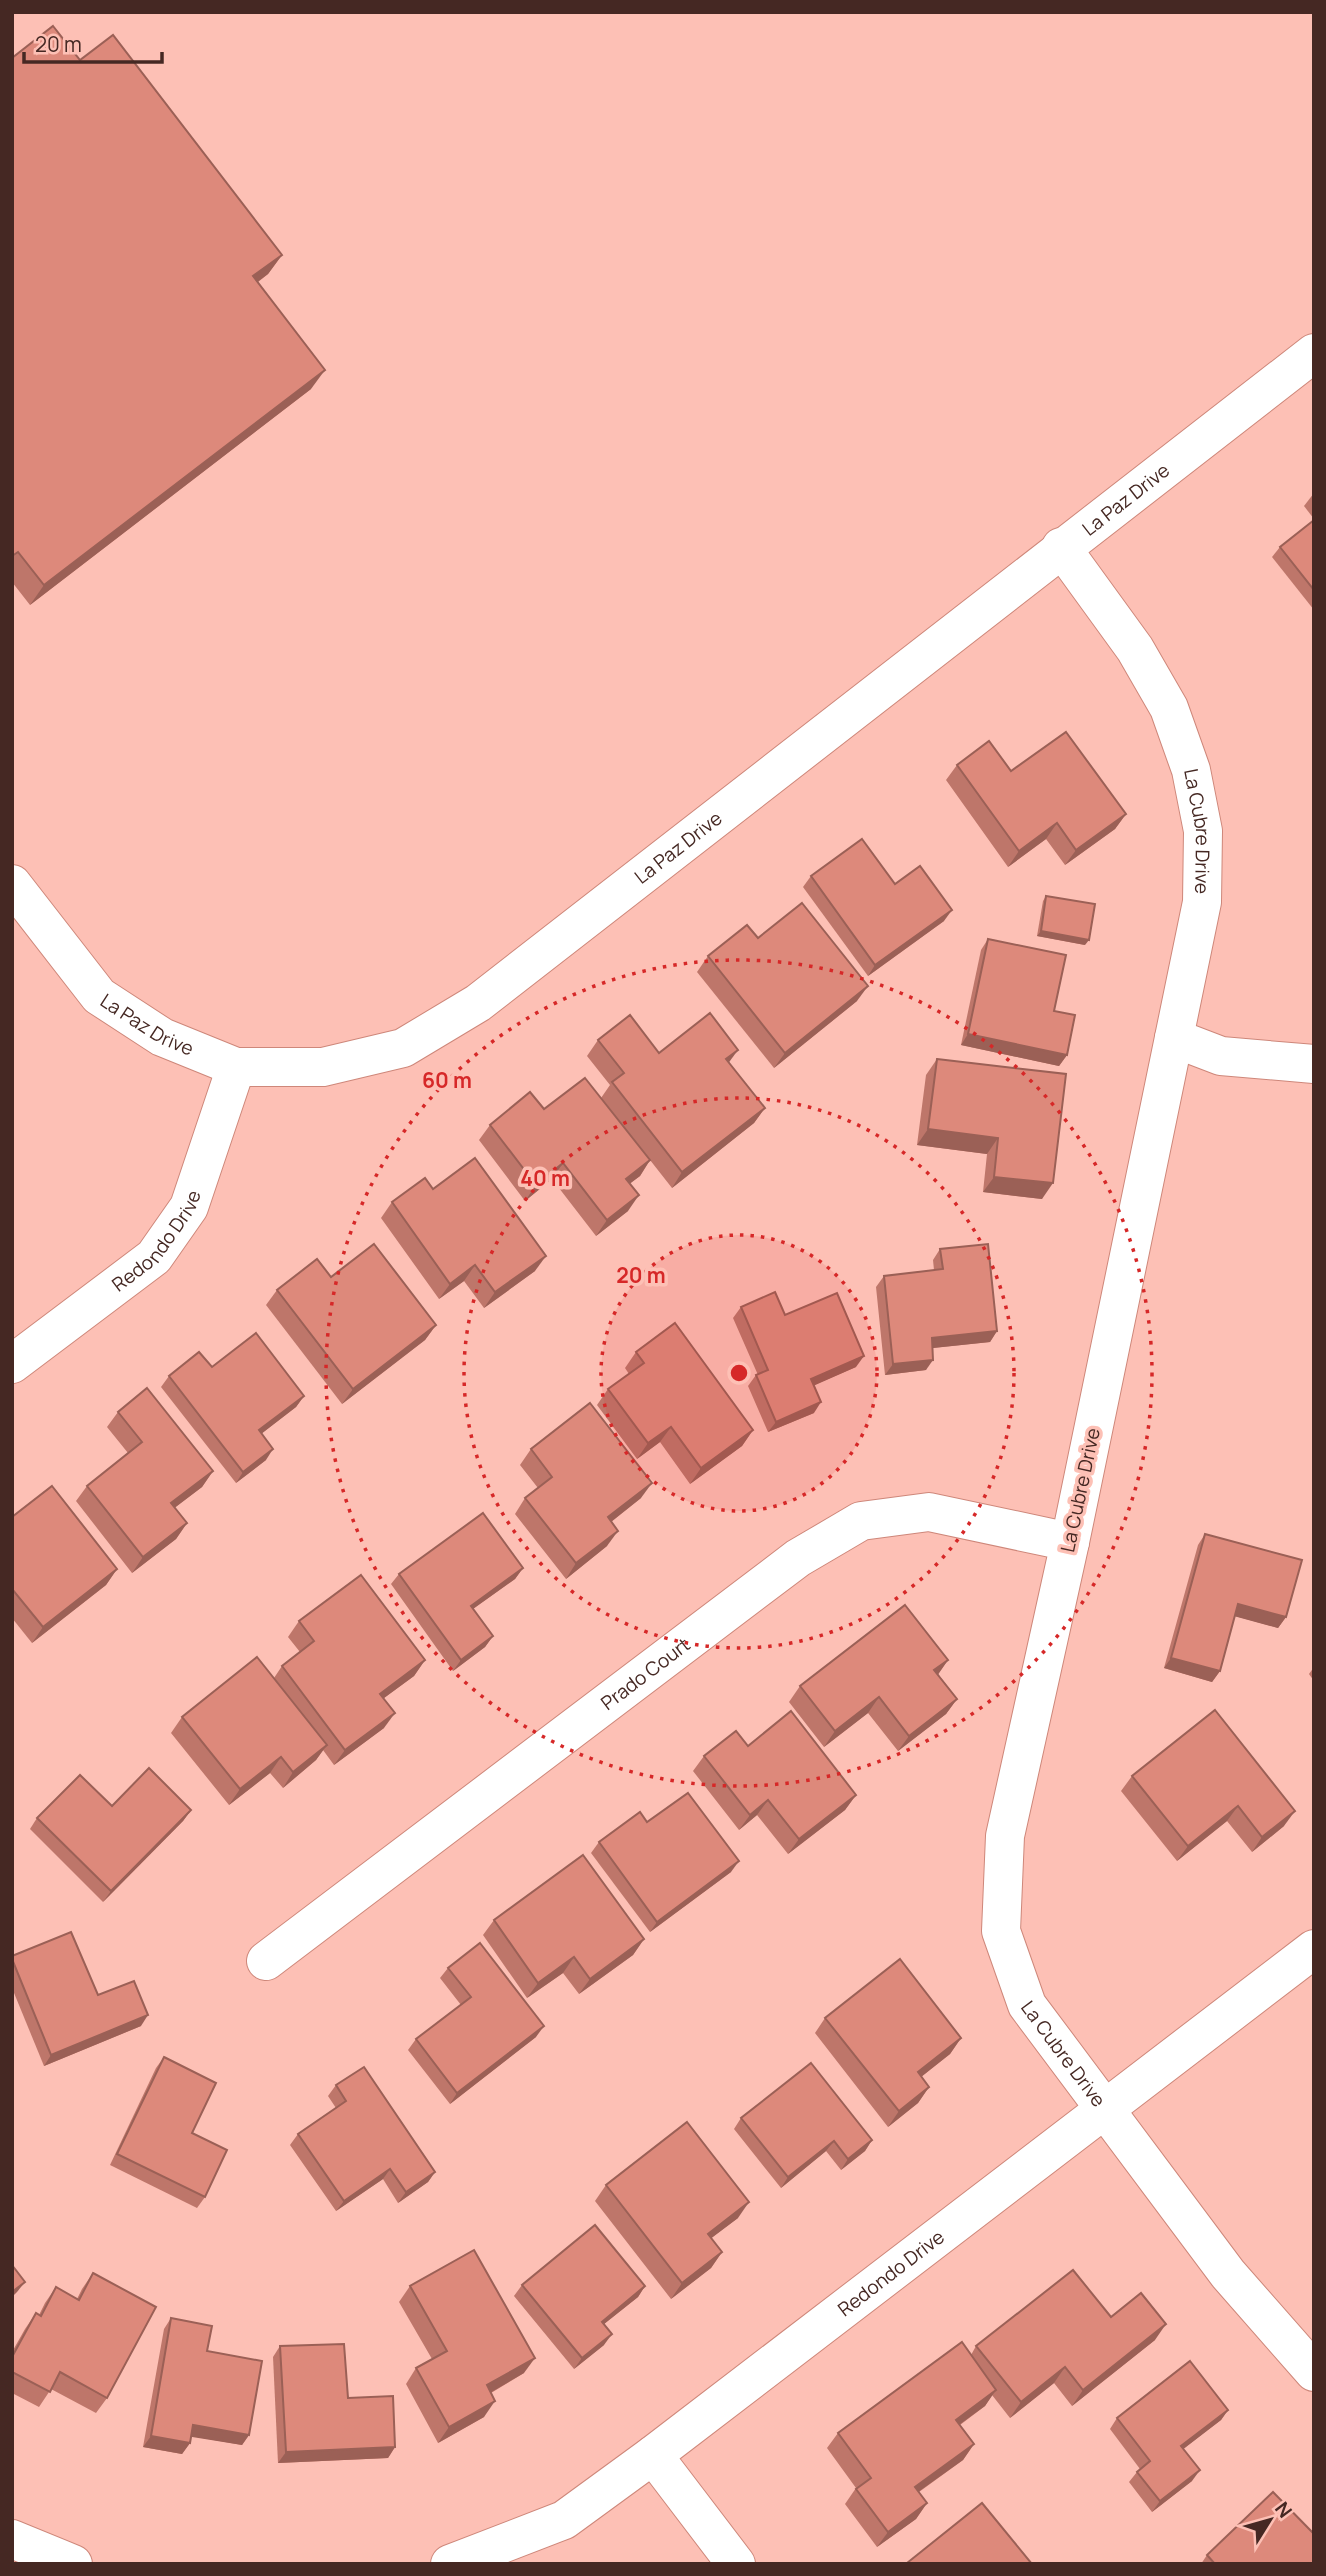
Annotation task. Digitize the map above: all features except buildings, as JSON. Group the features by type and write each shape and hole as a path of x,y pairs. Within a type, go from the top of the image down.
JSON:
{"street":[{"name":"La Paz Drive","path":"12,884 99,996 162,1037 236,1067 323,1067 403,1048 478,1003 1061,547 1314,353"},
{"name":"La Cubre Drive","path":"1061,547 1135,649 1169,708 1191,770 1203,831 1202,902 1070,1542 1005,1836 1001,1931 1027,2005 1228,2274 1314,2372"},
{"path":"1174,1038 1221,1056 1314,1064"},
{"name":"Redondo Drive","path":"12,1364 154,1257 189,1207 236,1067"},
{"name":"Prado Court","path":"266,1961 798,1558 861,1521 929,1512 1070,1542"},
{"name":"Redondo Drive","path":"450,2564 564,2519 653,2455 1314,1949"},
{"path":"653,2455 736,2564"},
{"path":"12,2539 74,2564"}]}
